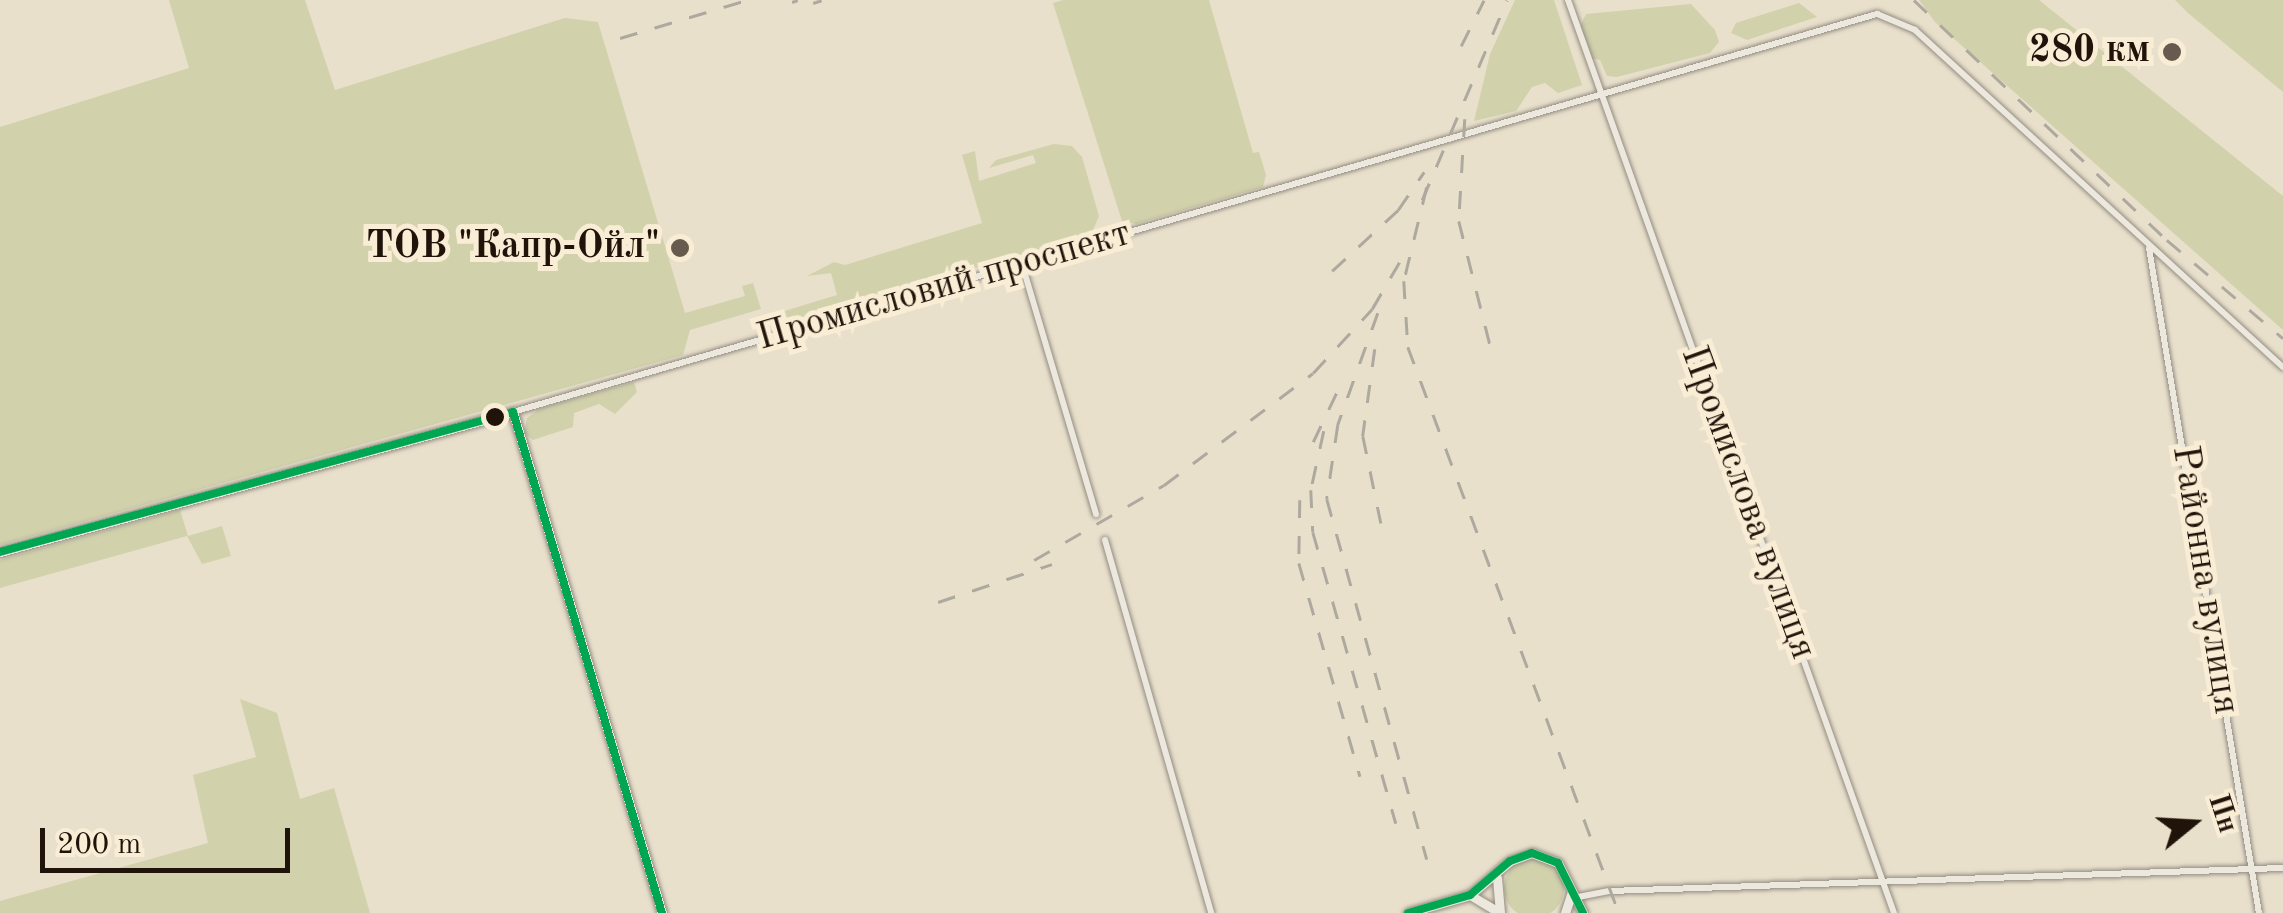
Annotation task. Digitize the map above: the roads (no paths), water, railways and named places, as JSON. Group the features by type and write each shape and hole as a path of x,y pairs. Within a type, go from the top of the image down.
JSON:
{"street":[{"name":"Промислова вулиця","path":"1568,0 1894,913"},
{"name":"Промисловий проспект","path":"0,552 513,412 1599,93 1885,14 1915,30 2149,246"},
{"path":"2149,246 2283,367"},
{"name":"Районна вулиця","path":"2149,246 2259,913"},
{"path":"1022,264 1096,514"},
{"path":"513,412 662,913"},
{"path":"1105,540 1212,913"},
{"path":"1408,913 1470,895 1518,856 1546,856 1572,885 1584,913"},
{"path":"1574,897 1882,881 2283,868"},
{"path":"1499,913 1494,893 1500,871"},
{"path":"1470,895 1499,913"},
{"path":"1565,913 1574,897"}],"railway":[{"path":"620,38 747,0"},
{"path":"792,2 798,0"},
{"path":"813,3 822,0"},
{"path":"1461,46 1484,0"},
{"path":"1422,200 1507,0"},
{"path":"1914,0 2167,240 2283,338"},
{"path":"1465,119 1459,221 1493,356"},
{"path":"1332,271 1398,210 1424,172"},
{"path":"1427,187 1404,281 1408,347 1619,913"},
{"path":"1034,560 1164,485 1313,373 1372,309 1400,261"},
{"path":"1378,313 1338,425 1327,499 1427,859"},
{"path":"1375,349 1363,436 1381,523"},
{"path":"1313,442 1343,379"},
{"path":"1324,431 1311,490 1313,532 1396,823"},
{"path":"1300,500 1299,563 1360,776"},
{"path":"938,602 1052,564"}],"place":[{"name":"280 км","path":"2172,52"},
{"name":"ТОВ \"Капр-Ойл\"","path":"680,248"}]}
